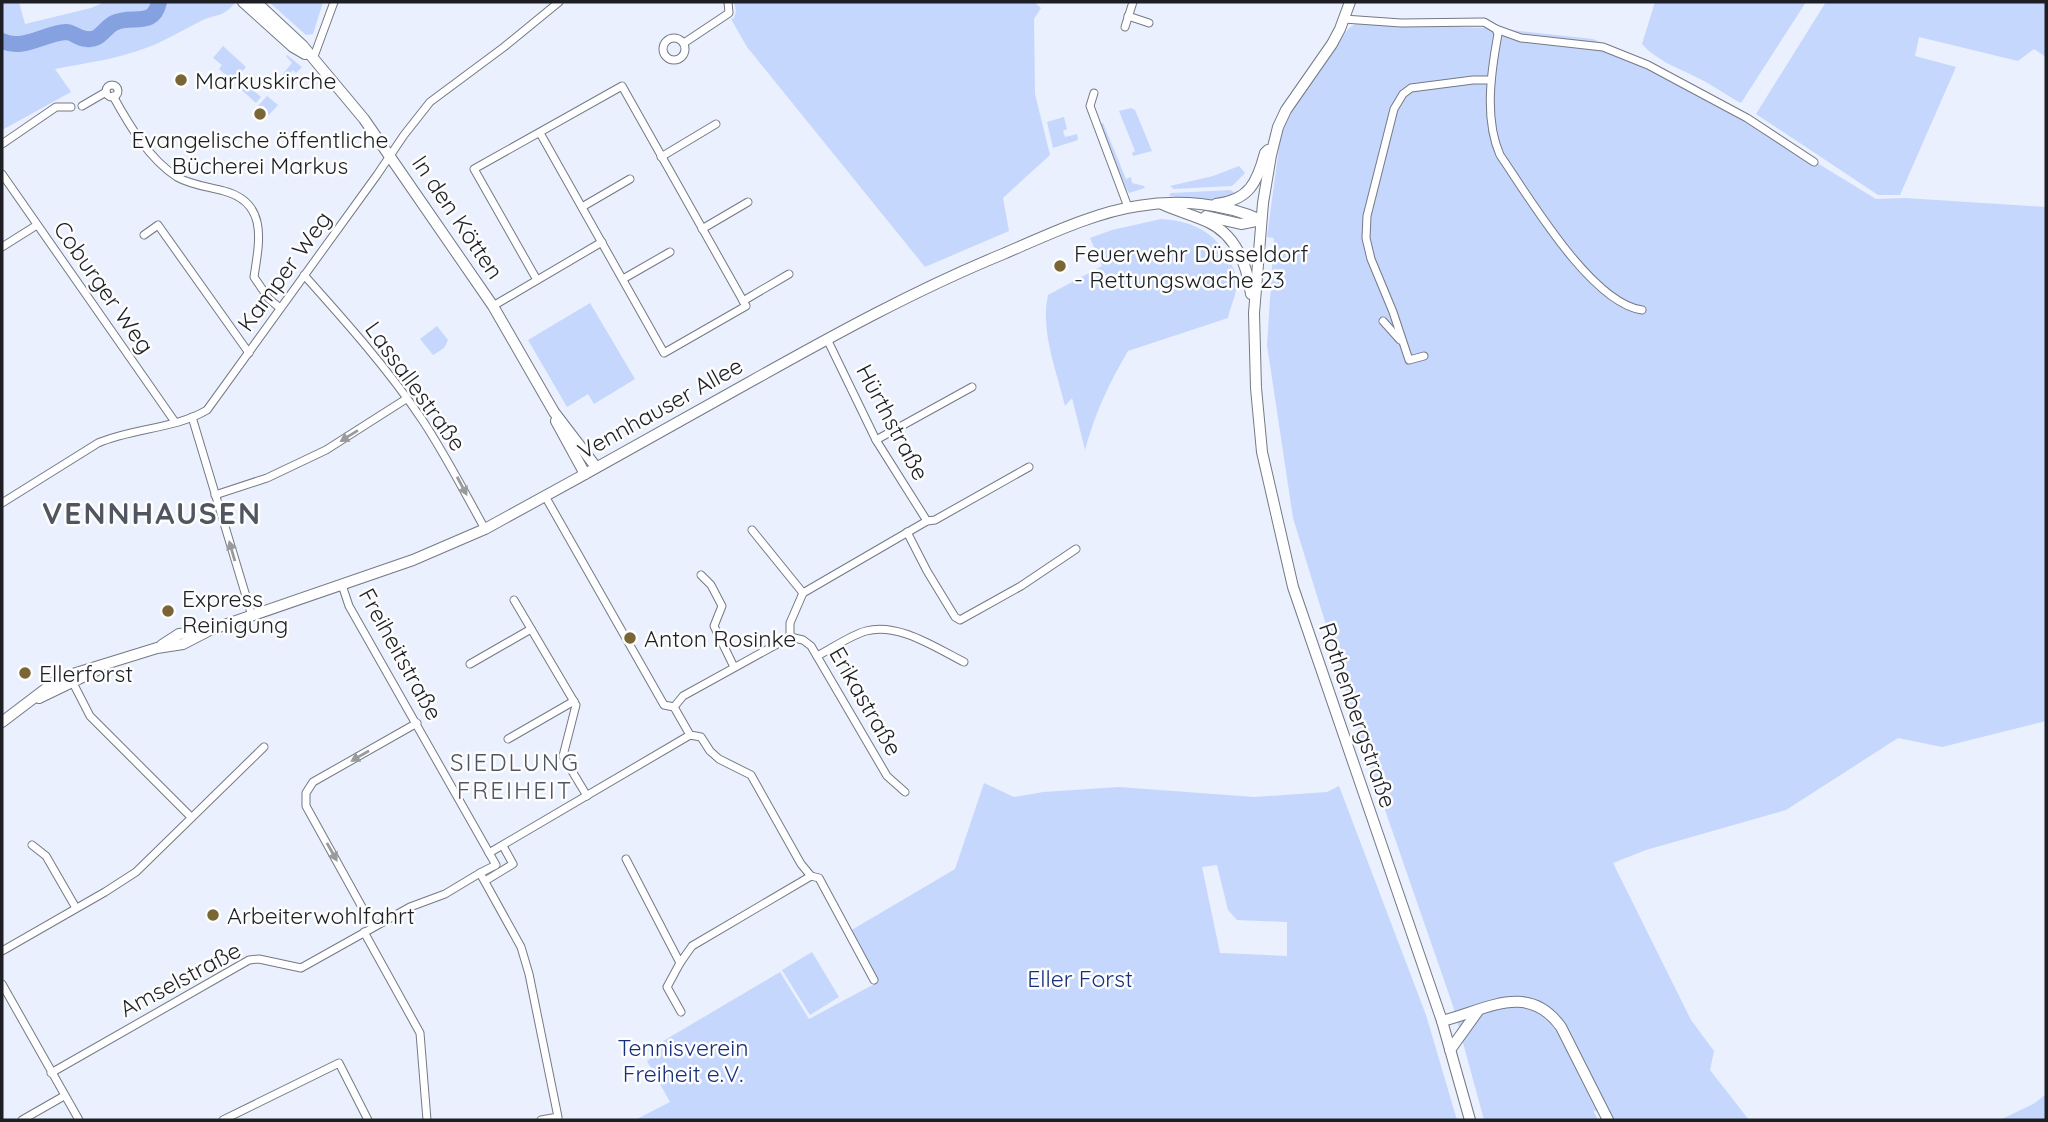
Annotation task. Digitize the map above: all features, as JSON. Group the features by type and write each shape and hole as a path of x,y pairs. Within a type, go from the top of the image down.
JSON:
{"main road":[{"path":"243,2 293,47 313,58"},
{"path":"256,2 313,58"},
{"path":"1205,205 1234,201 1253,185 1265,153 1273,146 1286,110 1332,44 1350,2"},
{"name":"In den Kötten","path":"313,58 339,87 390,156 493,306 554,412 596,467"},
{"name":"Rothenbergstraße","path":"1273,146 1261,220 1254,313 1256,388 1262,452 1293,587 1442,1021 1470,1120"},
{"name":"Vennhauser Allee","path":"2,722 33,700 71,679 157,648 183,644 206,632 441,550 485,529 827,339 911,295 983,262 1128,207 1181,201 1244,212 1261,220"},
{"name":"Vennhauser Allee","path":"1162,204 1241,224 1261,220"},
{"name":"Vennhauser Allee","path":"1162,204 1211,223 1236,247"},
{"name":"Rothenbergstraße","path":"1236,247 1246,270 1254,313"},
{"name":"In den Kötten","path":"554,412 555,419 585,474"},
{"path":"1442,1021 1509,1002 1524,1001 1536,1004 1554,1017 1608,1120"},
{"path":"1450,1050 1461,1031 1478,1011"}],"street":[{"path":"313,58 334,2"},
{"name":"Kamper Weg","path":"2,503 98,443 176,422 207,410 430,102 559,2"},
{"path":"684,43 723,19 729,13 728,2"},
{"path":"1125,27 1133,2"},
{"path":"1128,16 1149,23"},
{"path":"1344,19 1401,23 1484,22 1521,38 1603,47 1648,65 1747,118 1814,162"},
{"path":"1496,29 1499,34 1491,80 1493,131 1500,155 1590,279 1614,298 1642,310"},
{"path":"1424,356 1409,360 1371,259 1366,238 1367,216 1394,109 1403,94 1411,88 1491,80"},
{"path":"537,280 474,169 622,86 746,306 664,353 540,133"},
{"path":"1094,93 1090,106 1128,207"},
{"path":"82,106 110,94 144,144 174,175 236,195 250,208 260,233 254,277 269,299 280,308"},
{"path":"2,144 56,107 71,107"},
{"path":"661,157 716,124"},
{"name":"Coburger Weg","path":"2,174 176,422"},
{"path":"582,207 630,179"},
{"path":"702,229 748,202"},
{"path":"2,247 37,225"},
{"path":"144,235 158,225 249,352"},
{"path":"493,306 602,242"},
{"path":"623,279 670,252"},
{"path":"743,300 789,274"},
{"name":"Lassallestraße","path":"304,275 370,348 454,472 485,529"},
{"path":"1383,321 1403,343"},
{"name":"Hürthstraße","path":"827,339 876,440 926,521"},
{"path":"876,440 972,387"},
{"path":"215,495 267,478 326,450 406,399"},
{"path":"192,416 252,616"},
{"path":"674,707 683,696 790,637 790,623 803,593 926,521 936,520 1029,467"},
{"path":"545,496 664,705 674,707 690,736"},
{"path":"752,530 803,593"},
{"path":"907,532 927,571 955,617 960,620 1021,586 1076,550"},
{"path":"701,575 722,606 714,626 734,667"},
{"name":"Freiheitstraße","path":"342,585 349,606 489,853"},
{"path":"514,600 576,705 563,756 587,796"},
{"path":"470,664 531,629"},
{"path":"817,656 866,631 879,630 908,636 964,662"},
{"name":"Erikastraße","path":"790,637 803,640 811,646 887,776 905,792"},
{"path":"71,679 90,716 191,817"},
{"path":"508,739 574,701"},
{"path":"373,927 306,806 307,791 313,782 416,723"},
{"path":"541,1120 558,1116 529,974 521,947 480,873 496,864 489,853 690,736 701,737 719,759 751,775 801,864 811,876 819,878 874,980"},
{"path":"2,951 135,872 264,747"},
{"path":"32,845 46,856 76,908"},
{"path":"485,881 513,864 503,846"},
{"path":"626,859 680,963"},
{"name":"Amselstraße","path":"51,1073 248,960 259,959 301,968 410,906 445,894 480,873"},
{"path":"681,1012 667,987 692,946 811,876"},
{"path":"364,932 420,1033 427,1120"},
{"path":"2,984 79,1120"},
{"path":"223,1120 339,1063 368,1120"},
{"path":"22,1120 64,1096"}],"green space":[{"path":"2,2 19,2 25,24 105,2 236,2 222,14 205,19 146,48 113,58 55,69 71,92 2,130"},
{"path":"269,2 323,2 313,34 306,35"},
{"path":"734,2 1034,2 1041,8 1034,19 1035,94 1050,155 1003,198 1009,231 925,267 747,47 731,19 736,11"},
{"path":"1655,2 1806,2 1741,103 1661,60 1642,44"},
{"path":"1826,2 2046,2 2046,57 2034,49 2018,61 1919,37 1915,56 1956,67 1900,195 1878,195 1756,114"},
{"path":"1355,24 1492,28 1593,39 1667,71 1876,199 1905,198 2046,207 2046,721 1942,747 1898,738 1786,810 1646,850 1613,863 1691,1020 1714,1051 1710,1070 1749,1120 1612,1120 1593,1110 1598,1120 1484,1120 1453,1006 1367,758 1293,518 1267,345 1274,238 1267,237 1280,140 1301,95 1349,28"},
{"path":"223,46 246,67 233,82 219,69 222,65 213,58"},
{"path":"287,55 302,67 296,73 293,70 279,86 268,76 278,80 292,63"},
{"path":"241,79 261,97 256,103 236,85"},
{"path":"267,96 278,105 267,117 257,107"},
{"path":"1131,108 1135,110 1152,151 1133,156 1135,151 1119,111"},
{"path":"1064,117 1067,129 1063,131 1065,137 1077,134 1078,140 1053,148 1047,122"},
{"path":"1103,123 1126,179 1131,177 1132,183 1145,188 1129,193 1099,125"},
{"path":"1239,166 1245,173 1232,186 1174,189 1170,186 1213,176"},
{"path":"1230,190 1239,195 1213,202 1169,196 1171,193"},
{"path":"1161,219 1190,224 1206,232 1220,245 1237,280 1228,318 1128,351 1103,399 1085,450 1072,398 1065,406 1050,351 1046,323 1048,295 1102,266 1090,238"},
{"path":"590,303 635,379 594,404 588,394 567,407 528,340"},
{"path":"437,326 448,340 444,348 433,355 420,339"},
{"name":"Eller Forst","path":"984,783 1014,797 1043,792 1119,787 1254,797 1327,792 1339,786 1426,1015 1457,1120 635,1120 670,1102 647,1061 653,1057 648,1050 780,972 809,1019 878,982 850,931 955,869","holes":["1217,865 1228,910 1237,920 1287,922 1287,956 1220,953 1202,867"]},
{"path":"812,952 839,997 810,1015 782,970"},
{"path":"2046,1094 2046,1120 2000,1120 2035,1103"}],"waterway":[{"path":"2,41 10,44 26,43 66,32 91,39 99,36 114,23 147,18 156,10 159,2"}],"place":[{"name":"Markuskirche","path":"181,80"},
{"name":"Evangelische öffentliche Bücherei Markus","path":"260,114"},
{"name":"Feuerwehr Düsseldorf - Rettungswache 23","path":"1060,266"},
{"name":"Express Reinigung","path":"168,611"},
{"name":"Anton Rosinke","path":"630,638"},
{"name":"Ellerforst","path":"25,673"},
{"name":"Arbeiterwohlfahrt","path":"213,915"}],"district":[{"name":"VENNHAUSEN","path":"152,513"},
{"name":"SIEDLUNG FREIHEIT","path":"515,776"}],"park label":[{"name":"Tennisverein Freiheit e.V.","path":"683,1060"}]}
